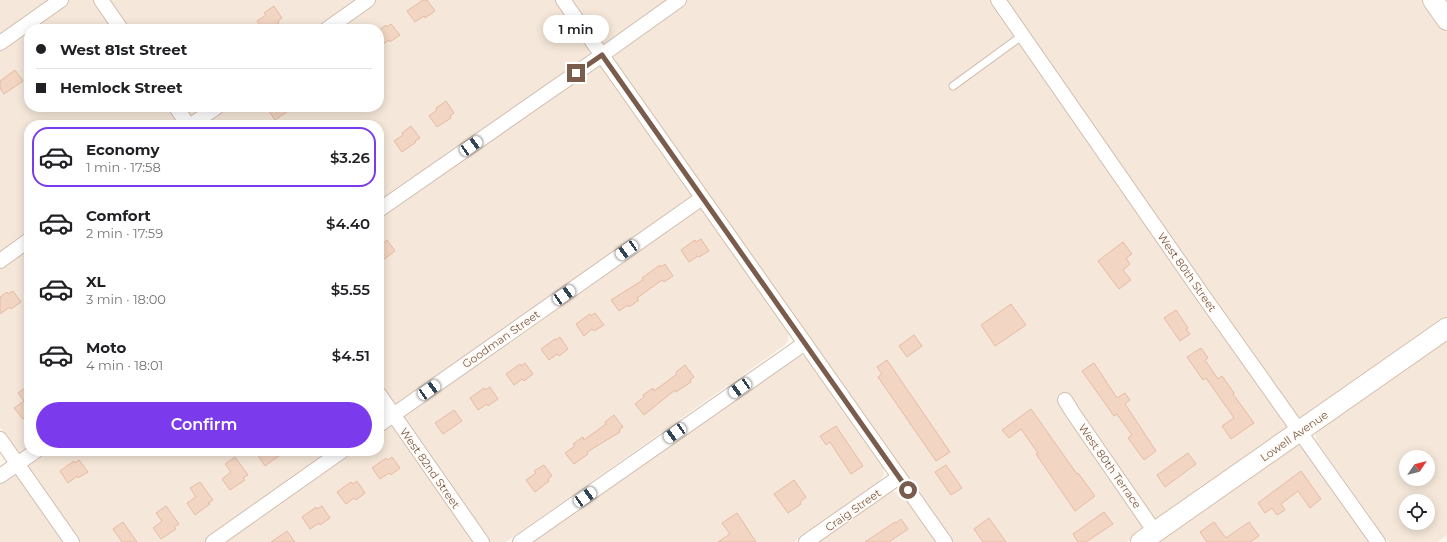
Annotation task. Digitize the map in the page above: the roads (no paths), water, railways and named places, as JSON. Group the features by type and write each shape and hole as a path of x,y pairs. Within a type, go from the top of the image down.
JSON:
{"street":[{"path":"27,24 61,0"},
{"path":"101,0 118,24"},
{"path":"334,24 368,0"},
{"path":"563,0 945,542"},
{"path":"384,207 602,55 678,0"},
{"name":"West 80th Street","path":"998,0 1202,294 1378,542"},
{"path":"0,43 24,26"},
{"path":"198,120 210,112"},
{"name":"Goodman Street","path":"384,422 702,198"},
{"path":"0,261 24,244"},
{"name":"Lowell Avenue","path":"1148,537 1447,328"},
{"path":"520,542 805,343"},
{"name":"West 80th Terrace","path":"1065,400 1148,537"},
{"name":"West 82nd Street","path":"384,401 482,542"},
{"path":"0,439 72,542"},
{"path":"0,476 29,456"},
{"path":"213,542 335,456"},
{"name":"Craig Street","path":"806,542 899,477"}],"lane":[{"path":"953,86 1023,35"}]}
